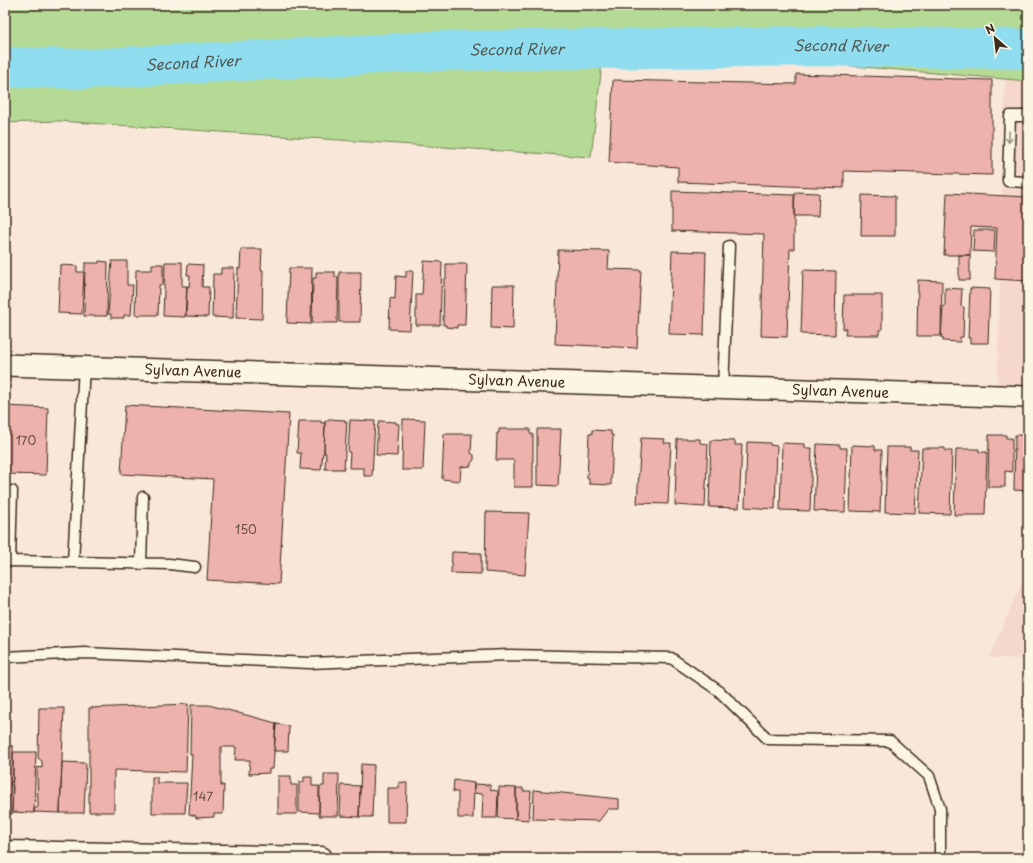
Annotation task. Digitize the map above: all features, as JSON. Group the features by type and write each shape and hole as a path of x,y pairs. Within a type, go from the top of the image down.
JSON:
{"street":[{"name":"Sylvan Avenue","path":"5,364 1028,397"},
{"path":"5,852 71,856 320,858"}],"lane":[{"path":"1028,116 1010,116 1008,181 1028,182"},
{"path":"723,388 729,246"},
{"path":"73,562 84,367"},
{"path":"12,491 7,561 170,564 195,567"},
{"path":"141,564 143,497"},
{"path":"5,657 85,653 310,662 508,655 672,658 719,691 768,738 890,741 929,776 940,809 940,858"}],"shaded area":[{"path":"1005,79 1028,81 1028,399 997,399"},
{"path":"1028,567 1028,659 989,658"}],"green space":[{"path":"5,5 1028,5 1028,81 828,64 602,64 591,157 58,121 5,123"}],"building":[{"path":"796,74 992,80 992,175 844,171 844,188 678,182 678,167 609,162 613,80 796,84"},
{"path":"672,191 794,195 794,249 790,249 787,337 761,336 764,234 672,231"},
{"path":"795,192 819,193 818,216 794,216"},
{"path":"947,193 1028,197 1028,281 995,279 997,228 971,227 970,255 944,255"},
{"path":"862,195 895,196 895,236 861,236"},
{"path":"974,230 995,230 994,252 973,251"},
{"path":"241,249 262,249 262,319 236,318 238,268 240,269"},
{"path":"558,250 609,251 608,269 641,270 637,348 555,344"},
{"path":"672,251 706,252 704,335 669,334"},
{"path":"959,255 970,255 970,280 959,280"},
{"path":"99,261 108,262 107,316 84,316 85,263 99,263"},
{"path":"112,261 127,261 127,285 133,285 131,315 124,315 124,318 111,318 111,314 108,314"},
{"path":"424,261 442,262 440,325 416,325 416,295 422,295"},
{"path":"165,262 182,262 182,286 187,286 185,317 163,316"},
{"path":"152,264 163,264 163,285 159,285 158,315 135,315 136,270 152,270"},
{"path":"188,264 203,265 202,287 209,287 208,317 186,316 187,286 189,287 190,275 187,275"},
{"path":"446,264 467,264 465,325 457,325 457,328 446,327 446,325 443,325 444,279 446,279"},
{"path":"60,265 77,266 77,272 84,272 82,314 58,313"},
{"path":"221,268 234,268 233,318 212,317 213,274 221,274"},
{"path":"289,268 312,268 311,324 287,323"},
{"path":"803,270 836,271 835,335 801,334"},
{"path":"406,271 413,271 410,330 389,329 390,298 395,299 396,276 406,277"},
{"path":"316,272 335,272 335,277 338,277 337,323 312,323 313,278 316,278"},
{"path":"339,272 361,272 360,322 339,322"},
{"path":"918,280 942,281 941,336 917,336"},
{"path":"492,285 514,285 513,329 491,328"},
{"path":"945,288 962,289 961,306 964,307 963,337 960,337 960,342 943,341 943,338 941,338 943,306 945,306"},
{"path":"970,288 990,289 988,343 970,343 970,338 968,338"},
{"path":"844,295 882,295 882,330 879,330 879,335 845,335 846,328 843,329"},
{"path":"125,405 289,414 279,584 207,580 213,479 121,474"},
{"path":"5,406 48,408 46,475 5,474"},
{"path":"328,419 345,420 345,422 347,422 344,469 325,469 325,421 328,421"},
{"path":"403,419 425,420 423,470 402,470"},
{"path":"350,420 375,421 372,476 364,476 364,468 349,468 350,452 348,452"},
{"path":"299,421 321,421 321,423 325,423 324,453 321,470 300,469 301,453 297,453"},
{"path":"379,421 396,422 396,424 399,424 397,456 376,455"},
{"path":"499,429 530,429 530,434 533,434 533,487 514,487 514,460 496,460 497,433 499,433"},
{"path":"537,429 561,429 558,486 537,485"},
{"path":"592,430 611,431 611,435 613,435 611,485 589,484 589,478 587,478 589,434 592,434"},
{"path":"444,434 472,434 471,453 474,455 474,460 471,463 471,466 461,467 460,481 442,479"},
{"path":"989,435 1006,435 1006,438 1012,438 1012,472 1005,471 1005,487 988,487"},
{"path":"1015,435 1028,435 1028,491 1014,490"},
{"path":"641,438 665,439 664,443 671,443 668,504 637,503"},
{"path":"677,439 700,439 700,443 708,444 705,507 675,505"},
{"path":"711,440 735,441 735,445 742,445 739,508 709,507"},
{"path":"747,442 770,443 770,445 777,446 775,509 745,507"},
{"path":"782,443 805,444 805,448 812,448 810,511 780,510"},
{"path":"817,444 840,445 840,448 847,448 845,512 814,511"},
{"path":"852,445 875,446 875,450 882,450 880,512 850,511"},
{"path":"887,447 910,447 910,450 918,450 915,513 885,512"},
{"path":"922,448 945,448 945,451 952,451 950,514 919,513"},
{"path":"956,449 979,449 979,452 987,452 985,515 954,515"},
{"path":"486,512 529,513 525,575 485,572"},
{"path":"452,552 481,553 481,574 451,573"},
{"path":"188,704 186,772 114,770 114,812 89,812 89,708"},
{"path":"191,705 209,705 276,723 273,769 269,769 269,773 249,774 250,760 235,760 236,747 221,747 221,786 224,785 223,814 214,814 214,817 196,818 196,816 189,814 192,754 190,754"},
{"path":"39,708 64,708 60,813 34,812 34,809 38,807 37,767 42,768 42,761 38,758"},
{"path":"276,724 289,726 288,751 274,751"},
{"path":"6,746 13,746 13,779 10,784 13,786 12,814 5,814"},
{"path":"13,752 36,752 34,813 12,812"},
{"path":"62,762 86,763 84,813 60,813"},
{"path":"361,764 374,765 372,817 359,817"},
{"path":"324,774 339,774 338,816 319,816 320,786 324,786"},
{"path":"278,776 291,776 291,785 297,785 297,814 278,814"},
{"path":"152,777 157,777 157,783 187,783 185,813 152,813"},
{"path":"304,777 312,777 312,786 319,786 319,813 299,812 299,782 304,782"},
{"path":"454,780 474,783 473,818 458,818 458,792 453,792"},
{"path":"399,782 407,783 406,822 387,822 387,788 399,788"},
{"path":"474,784 490,785 491,790 498,791 497,818 482,818 483,794 474,793"},
{"path":"341,785 360,786 359,817 340,816"},
{"path":"499,787 516,788 516,819 498,818"},
{"path":"516,788 523,788 523,791 531,791 529,820 516,819"},
{"path":"534,790 619,799 619,809 608,809 599,821 533,819"}],"waterway":[{"name":"Second River","path":"5,67 83,69 434,51 819,46 1028,49"}]}
